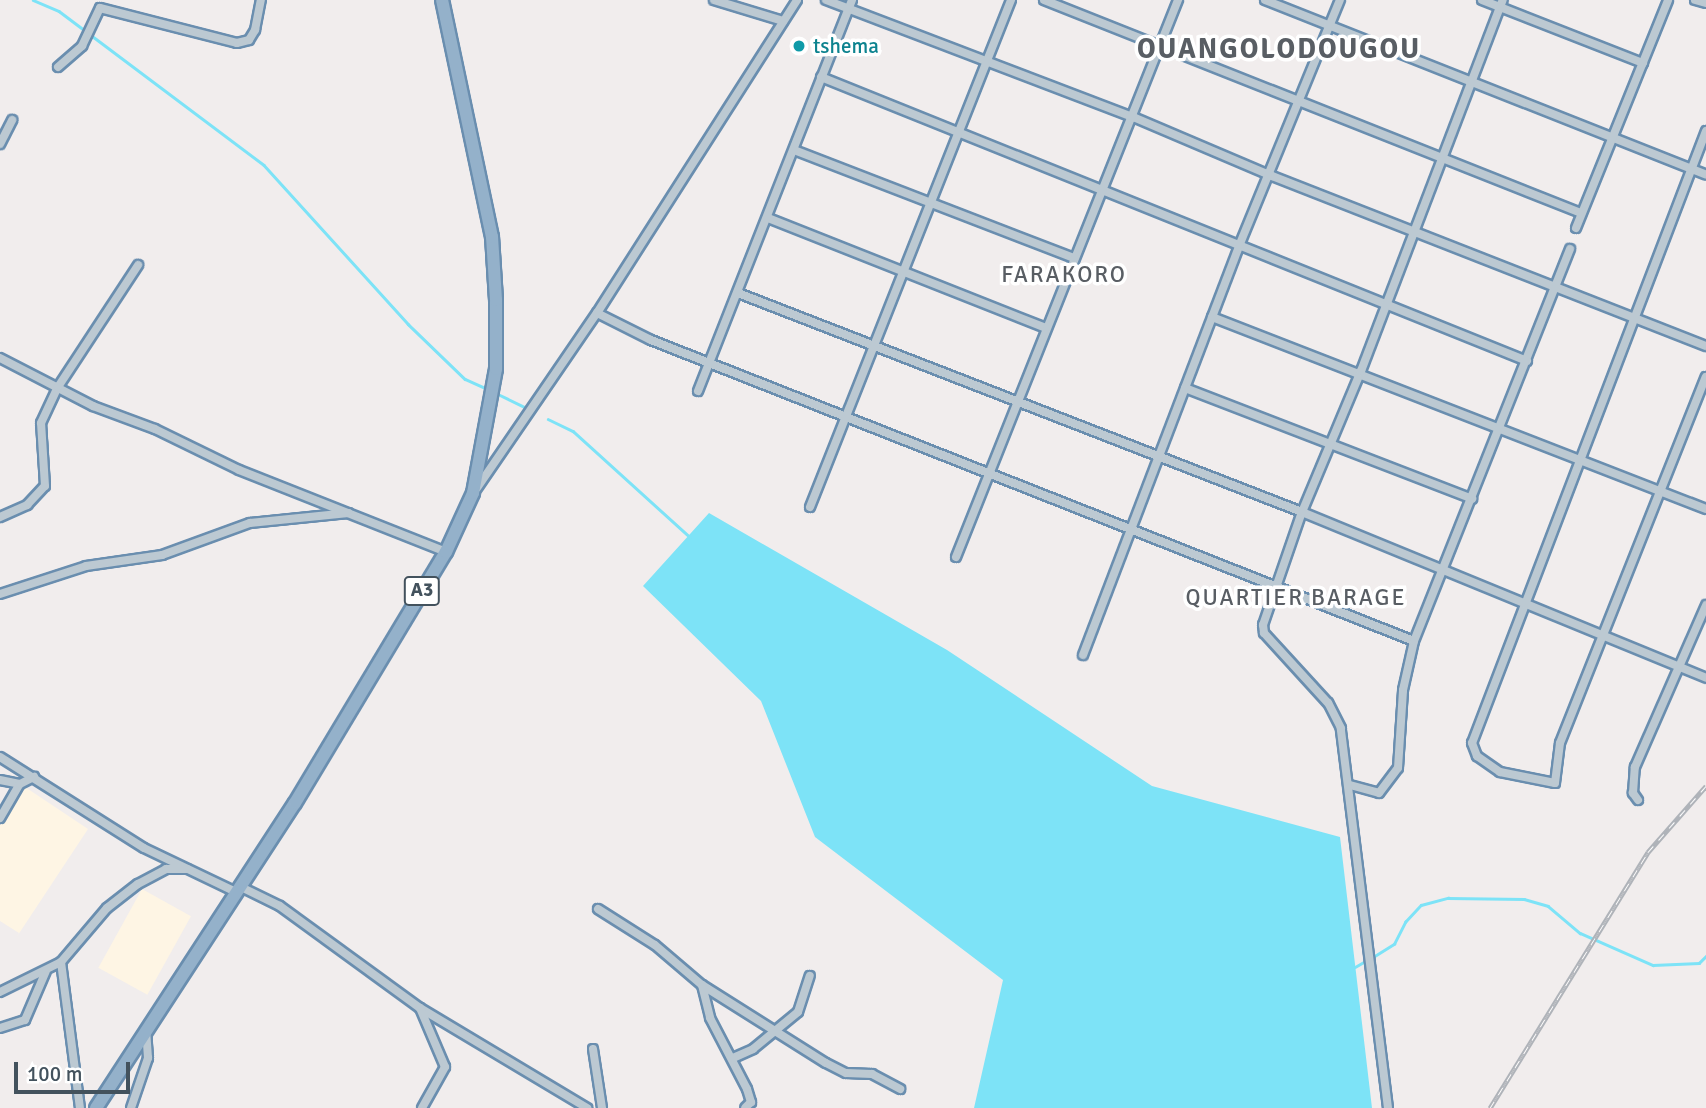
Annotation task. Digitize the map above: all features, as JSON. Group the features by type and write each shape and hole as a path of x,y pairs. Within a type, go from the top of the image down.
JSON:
{"highway":[{"name":"A3","path":"96,1108 240,890 446,552 473,493 496,369 496,300 492,237 442,0"}],"street":[{"path":"58,67 82,46 100,8 237,43 249,40 255,30 261,0"},
{"path":"714,0 783,21"},
{"path":"473,493 597,313 797,0"},
{"path":"826,0 1133,117 1272,176 1706,346"},
{"path":"698,391 852,0"},
{"path":"810,507 1011,0"},
{"path":"1044,0 1160,47 1300,98 1581,213"},
{"path":"956,557 1178,0"},
{"path":"1265,0 1470,84 1706,175"},
{"path":"1083,655 1239,246 1272,176 1340,0"},
{"path":"1482,0 1502,4 1643,63"},
{"path":"1576,228 1615,138 1668,0"},
{"path":"1695,0 1706,4"},
{"path":"1388,1108 1341,728 1328,703 1264,633 1273,587 1301,512 1332,445 1413,229 1502,4"},
{"path":"821,77 1239,246 1386,301 1527,361"},
{"path":"0,144 12,120"},
{"path":"1706,131 1577,460 1472,743 1477,756 1500,772 1555,783 1560,743 1658,491 1706,377"},
{"path":"794,149 1074,258"},
{"path":"768,218 1046,328"},
{"path":"1350,785 1379,793 1398,768 1403,690 1414,641 1570,249"},
{"path":"0,517 27,505 45,486 41,423 58,387 138,265"},
{"path":"738,293 1161,456 1706,678"},
{"path":"597,313 708,363 848,414 1273,587 1414,641"},
{"path":"1212,317 1361,371 1577,460 1706,509"},
{"path":"0,358 239,470 446,552"},
{"path":"1185,388 1472,499"},
{"path":"0,594 86,566 162,555 250,523 348,513"},
{"path":"1638,800 1633,793 1635,767 1706,605"},
{"path":"0,757 144,848 280,906 419,1008 587,1108"},
{"path":"0,818 20,784 34,777"},
{"path":"0,780 20,784"},
{"path":"0,992 46,971 61,961 107,908 138,884 166,869 190,869"},
{"path":"598,909 655,945 702,985 826,1063 846,1073 872,1074 900,1089"},
{"path":"61,961 80,1108"},
{"path":"0,1028 25,1020 46,971"},
{"path":"733,1058 769,1038 774,1028 798,1012 810,976"},
{"path":"702,985 704,1004 733,1058 751,1102 745,1108"},
{"path":"419,1008 445,1067 422,1108"},
{"path":"131,1108 148,1058 146,1030"},
{"path":"593,1048 601,1108"}],"shaded area":[{"path":"25,787 88,829 16,938 19,933 0,921 0,825"},
{"path":"142,889 191,916 147,995 98,968"}],"water":[{"path":"709,513 947,650 1152,786 1340,837 1372,1108 974,1108 1003,980 815,837 761,701 643,586"}],"waterway":[{"path":"33,0 59,11 264,165 408,324 465,379 485,388"},
{"path":"500,395 527,408"},
{"path":"548,419 573,431 690,537"},
{"path":"1373,957 1394,944 1405,922 1421,905 1448,898 1524,899 1548,906 1580,933 1653,965 1699,963 1706,956"},
{"path":"1355,967 1367,960"}],"railway":[{"path":"1490,1108 1648,852 1706,786"}],"place":[{"name":"tshema","path":"799,46"}],"district":[{"name":"OUANGOLODOUGOU","path":"1279,49"},
{"name":"FARAKORO","path":"1064,275"},
{"name":"QUARTIER BARAGE","path":"1296,598"}]}
